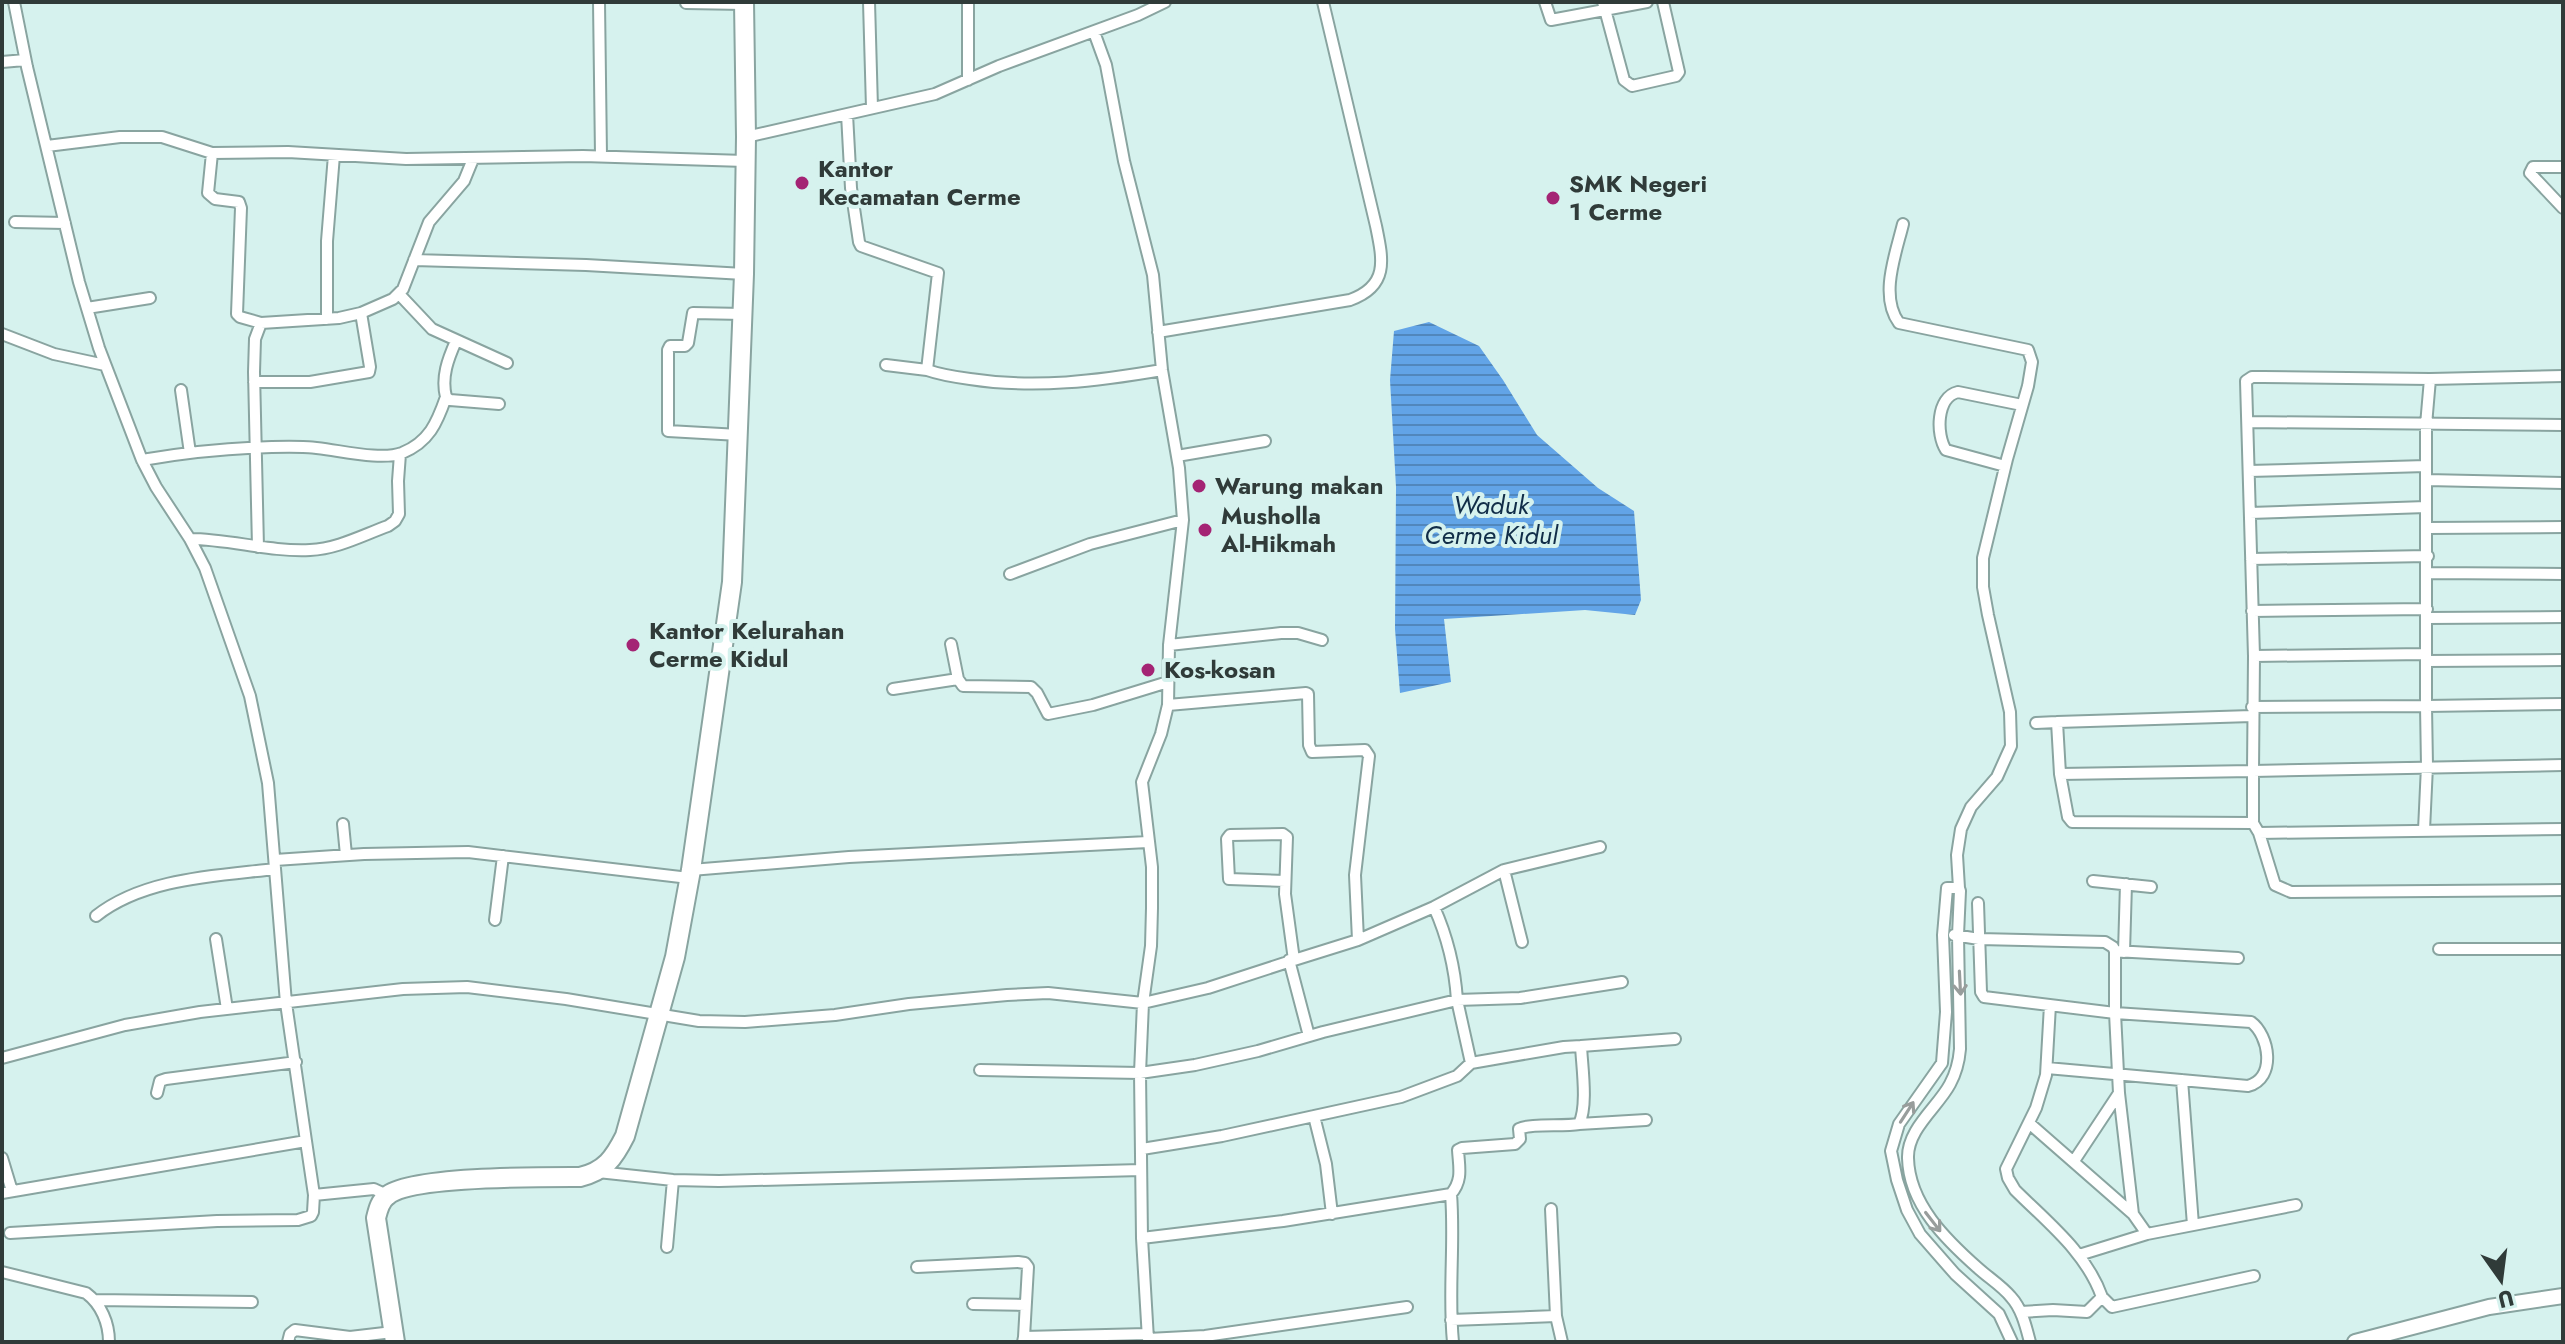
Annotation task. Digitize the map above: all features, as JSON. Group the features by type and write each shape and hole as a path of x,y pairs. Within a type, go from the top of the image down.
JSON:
{"highway":[{"path":"394,1337 376,1218 378,1207 387,1195 428,1183 580,1177 598,1172 616,1154 625,1136 660,1015 675,957 690,874 732,582 744,274 744,3"}],"main road":[{"path":"2355,1342 2489,1307 2563,1296"}],"street":[{"path":"10,1233 306,1219 313,1212 314,1195 286,1003 268,783 250,696 205,568 142,460 105,365 65,223 14,2"},
{"path":"599,2 601,156"},
{"path":"869,2 872,108"},
{"path":"968,2 968,80"},
{"path":"746,137 935,94 1165,2"},
{"path":"1158,332 1350,300 1372,289 1381,271 1382,258 1323,2"},
{"path":"1545,2 1551,20 1605,6 1647,2"},
{"path":"1605,6 1624,80 1632,86 1676,76 1679,72 1663,2"},
{"path":"686,3 744,3"},
{"path":"1094,32 1106,65 1124,161 1153,275 1162,370 1177,456 1183,520 1169,645 1168,705 1161,734 1142,782 1152,867 1152,933 1143,1003 1140,1073 1142,1238 1148,1339 1204,1339 1407,1307"},
{"path":"2,62 25,60"},
{"path":"847,114 851,188 861,246 938,273 927,370"},
{"path":"47,146 120,137 162,137 212,153 406,159 601,156 745,161"},
{"path":"212,153 208,193 215,199 239,202 241,208 237,314 261,323 327,319 361,313 381,306 399,294 429,222 464,181 473,159"},
{"path":"327,319 327,241 334,155"},
{"path":"2563,167 2533,167 2530,173 2563,208"},
{"path":"15,222 65,223"},
{"path":"1903,224 1891,279 1892,304 1899,323 2028,350 2032,362 1983,558 1983,587 2009,703 2012,737 2002,770 1971,807 1961,829 1956,868 1961,1027 1958,1065 1951,1084 1911,1141 1907,1156 1923,1209 1938,1229 2012,1298 2021,1312 2030,1342"},
{"path":"414,260 744,274"},
{"path":"399,294 432,329 507,363"},
{"path":"87,308 150,298"},
{"path":"254,382 310,382 369,372 361,313"},
{"path":"739,435 668,431 668,350 670,346 685,346 688,343 693,313 743,314"},
{"path":"258,547 254,382 255,339 261,323"},
{"path":"2,334 54,354 105,365"},
{"path":"142,460 255,447 304,447 359,455 400,454 431,434 446,397 444,377 456,341"},
{"path":"886,365 1012,385 1093,381 1162,370"},
{"path":"2563,376 2430,379 2252,377 2246,381 2256,828 2275,885 2291,892 2563,890"},
{"path":"2424,830 2428,573 2426,425 2430,379"},
{"path":"181,390 190,453"},
{"path":"2005,466 1946,450 1940,441 1944,401 1958,392 2022,405"},
{"path":"446,397 450,400 499,404"},
{"path":"2248,422 2563,425"},
{"path":"1177,456 1265,441"},
{"path":"190,539 310,550 337,545 388,526 399,514 400,454"},
{"path":"2249,471 2426,466"},
{"path":"2427,480 2563,483"},
{"path":"2250,513 2426,507"},
{"path":"1010,574 1090,544 1183,520"},
{"path":"2428,528 2563,527"},
{"path":"2251,559 2428,556"},
{"path":"2428,573 2563,574"},
{"path":"2252,611 2563,617"},
{"path":"1169,645 1281,633 1311,635 1322,640"},
{"path":"951,644 958,679 963,686 1031,687 1045,712 1051,715 1168,682"},
{"path":"2254,656 2563,660"},
{"path":"893,689 958,679"},
{"path":"1168,705 1306,693 1312,752 1365,750 1369,756 1354,887 1358,940"},
{"path":"2036,723 2252,712 2563,704"},
{"path":"2057,722 2060,774 2068,817 2072,822 2256,828 2563,829"},
{"path":"2060,774 2563,765"},
{"path":"343,824 346,855"},
{"path":"1285,881 1229,879 1227,839 1236,833 1283,834 1287,842 1286,908 1292,960 1309,1036"},
{"path":"96,916 129,895 153,888 275,864 346,855 468,852 690,874 849,857 1148,842"},
{"path":"2,1058 125,1025 227,1009 403,989 467,987 566,999 699,1021 745,1022 1048,993 1143,1003 1208,988 1358,940 1434,907 1504,870 1600,847"},
{"path":"495,920 503,856"},
{"path":"1504,870 1522,942"},
{"path":"2093,881 2151,887"},
{"path":"2126,884 2115,1013 2119,1093 2133,1214"},
{"path":"1959,888 1947,888 1946,891 1943,935 1946,1012 1942,1063 1899,1124 1891,1151 1907,1210 1920,1234 1940,1258 1999,1314 2012,1342"},
{"path":"1978,903 1981,992 1984,997 2115,1013 2241,1021 2256,1025 2268,1066 2256,1084 2248,1086 2047,1068"},
{"path":"1434,907 1456,981 1457,1000 1471,1063"},
{"path":"1943,935 1979,939 2105,942 2119,951 2238,958"},
{"path":"216,939 227,1009"},
{"path":"2439,949 2563,949"},
{"path":"980,1070 1140,1073 1227,1058 1457,1000 1520,998 1622,982"},
{"path":"2050,1005 2047,1068 2036,1108 2008,1162 2008,1178 2015,1190 2075,1248 2102,1297 2112,1307 2254,1276"},
{"path":"1142,1149 1222,1136 1401,1097 1457,1076 1471,1063 1564,1047 1675,1039"},
{"path":"1579,1124 1583,1097 1581,1046"},
{"path":"157,1093 160,1081 166,1079 296,1062"},
{"path":"2182,1080 2193,1225"},
{"path":"2074,1161 2119,1093"},
{"path":"1314,1116 1326,1164 1332,1214"},
{"path":"1453,1342 1451,1194 1460,1178 1458,1150 1515,1144 1520,1139 1519,1129 1525,1126 1646,1120"},
{"path":"2029,1123 2133,1214 2147,1234"},
{"path":"2,1158 7,1192 306,1141"},
{"path":"1891,1151 1907,1156"},
{"path":"598,1172 673,1180 827,1180 899,1175 1141,1170"},
{"path":"667,1247 673,1180"},
{"path":"314,1195 374,1189 387,1195"},
{"path":"1142,1238 1332,1214 1451,1194"},
{"path":"2079,1255 2147,1234 2296,1205"},
{"path":"1551,1209 1556,1316 1562,1342"},
{"path":"1940,1258 1954,1245"},
{"path":"917,1267 1025,1263 1028,1267 1023,1340 1147,1334"},
{"path":"1959,1277 1973,1264"},
{"path":"2,1272 86,1293 102,1312 109,1342"},
{"path":"2021,1312 2087,1312 2102,1297"},
{"path":"95,1300 252,1302"},
{"path":"973,1304 1025,1305"},
{"path":"1451,1320 1556,1316"},
{"path":"288,1342 295,1330 350,1337 394,1337"}],"water":[{"name":"Waduk Cerme Kidul","path":"1429,322 1479,346 1537,435 1598,488 1634,511 1641,600 1635,615 1585,610 1444,619 1451,682 1400,693 1395,629 1396,487 1390,380 1394,331"}],"place":[{"name":"Kantor Kecamatan Cerme","path":"802,183"},
{"name":"SMK Negeri 1 Cerme","path":"1553,198"},
{"name":"Warung makan","path":"1199,486"},
{"name":"Musholla Al-Hikmah","path":"1205,530"},
{"name":"Kantor Kelurahan Cerme Kidul","path":"633,645"},
{"name":"Kos-kosan","path":"1148,670"}]}
